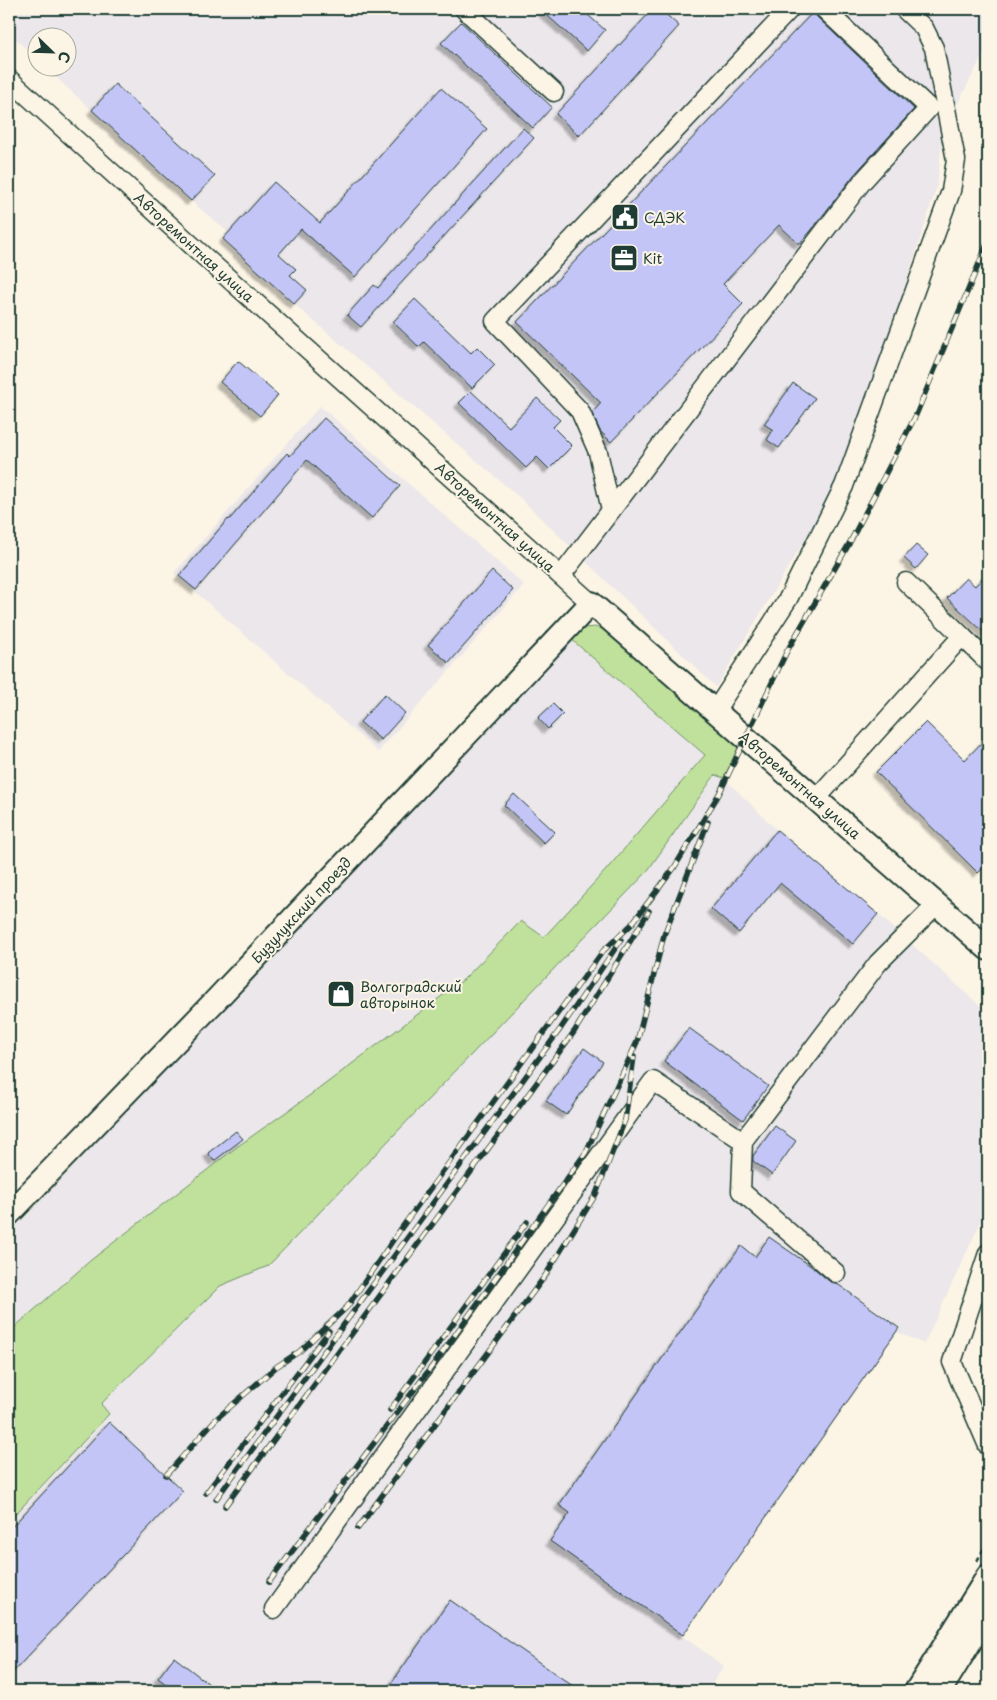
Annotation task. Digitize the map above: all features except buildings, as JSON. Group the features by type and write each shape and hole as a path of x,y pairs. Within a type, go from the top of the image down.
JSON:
{"main road":[{"name":"Авторемонтная улица","path":"591,603 988,949"},
{"name":"Бузулукский проезд","path":"9,1214 214,1002 591,603"},
{"path":"916,1691 988,1576"},
{"path":"940,1691 988,1613"}],"street":[{"path":"464,9 554,92"},
{"path":"612,510 598,452 580,411 496,322 790,9"},
{"path":"561,576 862,182 928,108 824,9"},
{"path":"715,711 788,599 844,486 951,191 956,160 934,48 924,28 904,9"},
{"name":"Авторемонтная улица","path":"9,79 591,603"},
{"path":"906,582 988,662"},
{"path":"816,798 962,636"},
{"path":"836,1273 741,1191 743,1141 878,963 937,904"},
{"path":"274,1609 653,1081 743,1141"},
{"path":"988,1253 952,1362 988,1446"}],"shaded area":[{"path":"9,9 988,9 988,45 943,132 937,186 845,473 716,687 520,498 294,304 229,233 191,201 57,78 78,78 78,28 28,28 28,51 9,33"},
{"path":"320,406 524,585 378,752 174,573"},
{"name":"Волгоградский авторынок","path":"571,639 705,755 606,870 544,938 521,922 463,980 320,1088 238,1146 91,1260 9,1332 9,1234 477,743"},
{"path":"716,775 724,778 777,830 878,914 988,1013 988,1206 924,1344 897,1332 682,1636 724,1666 707,1691 9,1691 9,1521 109,1414 101,1405 220,1286 268,1266 646,873"}],"green space":[{"path":"595,627 607,630 739,745 724,778 715,775 646,873 268,1266 220,1286 101,1404 109,1414 9,1521 9,1332 91,1260 238,1146 320,1088 463,980 521,921 544,937 606,870 705,755 571,639 583,628"}],"railway":[{"path":"166,1475 215,1420 276,1367 300,1351 347,1307 400,1230 603,951 631,925 674,868 719,794 787,651 849,544 916,415 988,242"},
{"path":"269,1582 439,1357 586,1152 637,1042 664,935 708,822"},
{"path":"225,1506 574,1032 649,911"},
{"path":"216,1499 561,1028 621,940"},
{"path":"358,1528 545,1276 596,1194 625,1120 634,1057"},
{"path":"390,1410 527,1222"},
{"path":"206,1493 329,1331"}],"place":[{"name":"СДЭК","path":"625,217"},
{"name":"Kit","path":"624,258"},
{"name":"Волгоградский авторынок","path":"341,994"}]}
